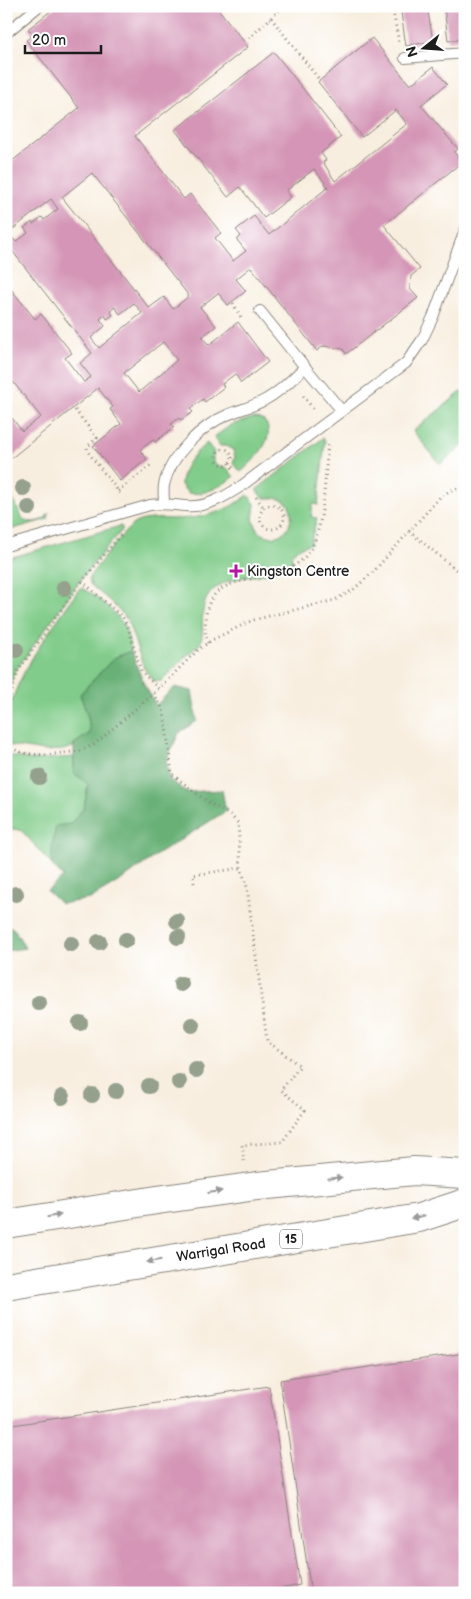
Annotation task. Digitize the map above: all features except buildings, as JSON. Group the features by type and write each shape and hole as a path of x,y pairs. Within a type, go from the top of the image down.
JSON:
{"highway":[{"path":"6,1224 258,1186 414,1171 465,1174"},
{"name":"Warrigal Road","path":"6,1286 419,1218 465,1203"}],"lane":[{"path":"6,33 39,6"},
{"path":"405,58 465,53"},
{"path":"6,546 150,505 197,505 213,502 245,484 406,363 433,317 465,230"},
{"path":"260,311 342,411"},
{"path":"164,504 166,477 179,455 194,438 220,418 263,401 278,392 305,367"}],"path":[{"path":"248,38 284,6"},
{"path":"392,6 398,41 405,58"},
{"path":"271,18 318,78"},
{"path":"75,410 97,438 87,447 88,452 123,498"},
{"path":"223,449 229,451 232,455 231,462 225,465 220,464 216,459 219,451 223,449"},
{"path":"118,491 156,461"},
{"path":"6,748 28,754 45,755 70,753 95,744 154,693 199,649 217,637 253,620 322,603 346,594 373,572 440,497 451,490 465,487"},
{"path":"272,505 281,510 284,517 280,526 273,529 266,528 260,519 262,509 272,505"},
{"path":"6,710 18,671 82,582 126,527"},
{"path":"409,531 465,577"},
{"path":"82,582 123,618 128,628 141,671 158,689"},
{"path":"154,693 164,712 172,774 206,801 230,815 238,823 241,868 247,887 267,1041 300,1066 282,1090 305,1110 282,1142 242,1145 244,1161"},
{"path":"194,883 193,874 241,868"}],"green space":[{"path":"465,389 465,444 440,464 413,431"},
{"path":"253,418 261,419 266,423 267,438 261,451 241,472 233,463 235,457 233,450 226,446 220,446 214,437 231,425"},
{"path":"323,438 325,441 318,505 313,504 311,517 317,518 310,544 298,548 291,555 293,562 281,568 269,573 232,580 216,588 205,602 200,644 162,681 154,681 144,668 127,619 91,585 90,576 119,539 135,523 150,519 177,519 214,513 232,506 248,495 255,504 253,519 258,531 267,536 276,536 283,533 288,528 291,520 289,506 281,499 263,498 256,490"},
{"path":"207,443 214,452 213,459 215,464 227,468 234,477 206,492 188,493 181,485 183,473 197,451"},
{"path":"10,482 12,498 24,521 38,521 49,513 48,519 6,531 6,485"},
{"path":"120,526 122,530 84,575 18,667 13,675 6,701 6,559"},
{"path":"81,588 92,594 116,614 126,630 131,651 114,658 80,694 88,717 90,733 74,744 73,747 63,750 44,751 6,745 7,718 12,700 27,666 47,634"},
{"path":"131,651 143,682 156,705 175,687 192,691 197,721 179,733 166,761 170,780 187,792 222,790 226,811 90,899 60,904 47,891 63,877 52,865 52,846 56,826 70,824 84,808 88,784 74,773 74,744 90,733 88,717 80,694 114,658"},
{"path":"6,755 33,760 74,757 74,773 89,784 84,808 70,825 54,838 52,865 22,831 15,829 6,830"},
{"path":"6,923 15,930 25,948 6,951"}],"place":[{"name":"Kingston Centre","path":"236,571"}]}
